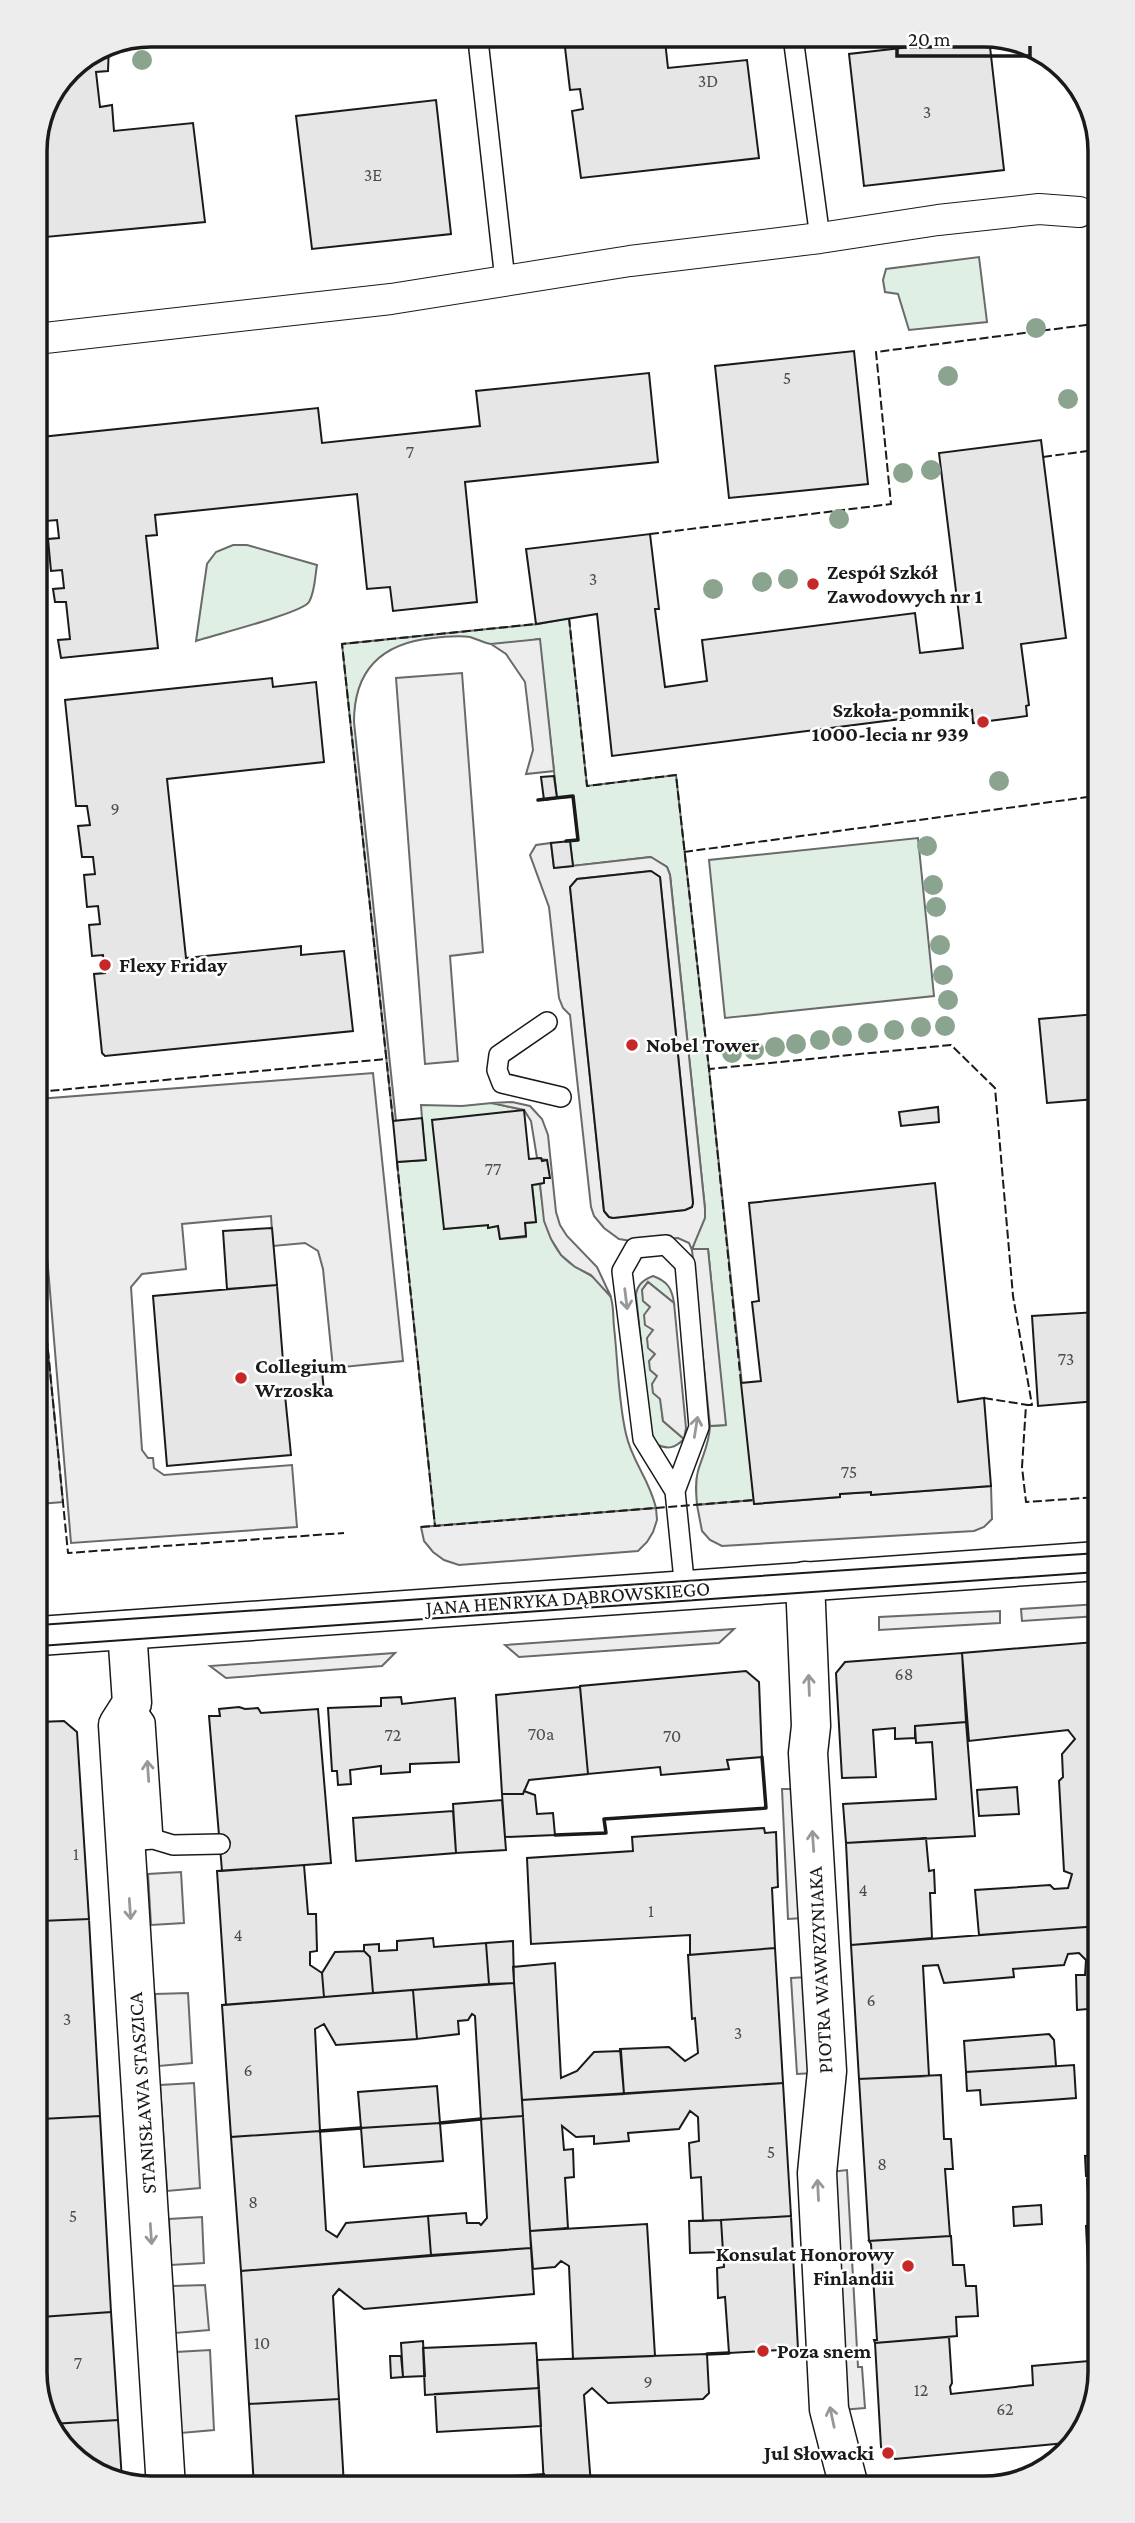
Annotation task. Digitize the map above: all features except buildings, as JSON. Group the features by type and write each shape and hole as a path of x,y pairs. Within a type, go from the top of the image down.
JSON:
{"street":[{"path":"47,339 391,299 631,261 820,238 938,220 1039,209 1079,212"},
{"name":"JANA HENRYKA DĄBROWSKIEGO","path":"47,1635 1088,1562"},
{"name":"PIOTRA WAWRZYNIAKA","path":"805,1581 811,1726 808,1753 827,2071 817,2173 829,2409 846,2476"},
{"name":"STANISŁAWA STASZICA","path":"127,1630 132,1703 118,1725 139,1840 166,2476"}],"lane":[{"path":"479,47 505,280"},
{"path":"794,47 820,238"},
{"path":"547,1022 499,1055 497,1070 502,1083 561,1097"},
{"path":"675,1492 699,1427 685,1264 666,1244 635,1248 622,1271 643,1439 675,1492 685,1590"},
{"path":"139,1840 173,1845 220,1844"}],"green space":[{"path":"979,257 987,322 909,330 898,294 885,292 883,280 886,269"},
{"path":"233,545 247,545 317,565 311,598 303,607 291,612 196,641 207,564 216,552"},
{"path":"569,618 587,786 676,775 754,1500 697,1505 697,1475 710,1426 725,1425 708,1249 692,1250 705,1209 670,875 667,867 650,857 573,866 570,841 578,839 573,797 557,798 539,639 509,644 486,643 461,636 415,641 399,646 374,662 359,688 354,722 396,1121 393,1121 342,644 538,624"},
{"path":"918,838 934,996 725,1018 709,860"},
{"path":"492,1103 524,1110 444,1229 488,1225 498,1226 500,1239 526,1237 525,1223 536,1222 532,1185 540,1184 548,1231 559,1252 567,1261 600,1282 610,1295 623,1421 632,1453 656,1508 435,1526 397,1162 425,1160 421,1105 462,1106"},
{"path":"653,1276 668,1286 674,1303 648,1282 642,1290 651,1307 663,1421 684,1439 671,1447 656,1444 650,1430 636,1295 641,1283"}],"shaded area":[{"path":"540,639 554,771 526,774 533,750 525,682 506,654 491,644"},
{"path":"462,673 483,952 450,956 458,1061 425,1064 396,678"},
{"path":"551,843 554,868 651,857 667,867 670,875 705,1209 705,1218 692,1249 708,1249 726,1425 710,1426 692,1250 689,1243 678,1238 631,1241 619,1239 604,1228 594,1216 591,1207 570,1015 559,998 549,907 530,855 536,845","holes":["651,871 660,877 693,1203 692,1207 685,1210 613,1218 604,1211 570,887 577,879"]},
{"path":"373,1073 403,1361 333,1368 323,1269 318,1251 305,1243 273,1246 271,1216 182,1224 186,1269 142,1274 131,1287 142,1450 148,1458 153,1458 154,1468 164,1475 292,1465 297,1527 71,1543 47,1256 47,1098"},
{"path":"512,1102 530,1106 542,1119 548,1135 556,1212 560,1225 597,1267 611,1297 591,1275 575,1267 561,1255 551,1239 544,1221 540,1184 544,1183 544,1178 549,1178 547,1160 537,1158 531,1121 524,1110 492,1103"},
{"path":"648,1282 674,1303 686,1428 684,1439 663,1421 660,1399 653,1393 652,1384 657,1376 650,1370 649,1361 655,1354 648,1348 647,1338 653,1330 645,1325 644,1315 650,1307 643,1301 642,1290"},
{"path":"47,1341 63,1502 47,1503"},
{"path":"991,1486 992,1519 984,1527 974,1531 722,1546 710,1540 702,1531 697,1505 754,1500 754,1504 840,1497 840,1494 871,1492 871,1495"},
{"path":"656,1508 657,1520 653,1532 638,1551 459,1565 444,1560 433,1552 424,1541 421,1527"},
{"path":"1088,1605 1088,1617 1022,1621 1021,1609"},
{"path":"1000,1611 1000,1623 879,1630 879,1617"},
{"path":"734,1629 719,1643 519,1657 505,1645"},
{"path":"395,1653 382,1666 226,1678 210,1666"},
{"path":"782,1789 798,1789 804,1918 788,1919"},
{"path":"181,1872 184,1923 151,1925 148,1874"},
{"path":"808,1977 814,2073 797,2074 791,1978"},
{"path":"188,1993 192,2063 159,2066 155,1994"},
{"path":"194,2083 200,2188 167,2191 160,2085"},
{"path":"847,2170 858,2367 862,2367 865,2408 841,2410 830,2172"},
{"path":"202,2217 204,2263 171,2265 169,2219"},
{"path":"205,2285 209,2330 175,2333 173,2286"},
{"path":"210,2350 214,2430 181,2433 176,2352"}],"tram line":[{"path":"47,1624 1088,1554"},
{"path":"47,1645 1088,1573"}],"fence":[{"path":"650,534 891,504 876,352 1088,325"},
{"path":"1043,457 1088,451"},
{"path":"569,618 587,786 676,775 709,1069"},
{"path":"393,1121 342,644 536,624"},
{"path":"684,852 1088,797"},
{"path":"741,1383 709,1069 951,1045 995,1088 1013,1296 1032,1405 1026,1405 1022,1467 1026,1502 1088,1498"},
{"path":"47,1091 386,1059"},
{"path":"397,1162 435,1526 754,1500"},
{"path":"47,1341 68,1553 344,1533"},
{"path":"984,1398 1028,1405"},
{"path":"421,1527 435,1526"}],"wall":[{"path":"538,800 573,796 578,840 566,841"},
{"path":"555,1835 606,1833 604,1819 766,1808 762,1757"},
{"path":"440,2123 481,2119"},
{"path":"320,2131 361,2128"},
{"path":"707,2354 729,2353"}],"place":[{"name":"Zespół Szkół Zawodowych nr 1","path":"813,584"},
{"name":"Szkoła-pomnik 1000-lecia nr 939","path":"983,722"},
{"name":"Flexy Friday","path":"105,965"},
{"name":"Nobel Tower","path":"632,1045"},
{"name":"Collegium Wrzoska","path":"241,1378"},
{"name":"Konsulat Honorowy Finlandii","path":"908,2266"},
{"name":"Poza snem","path":"763,2351"},
{"name":"Jul Słowacki","path":"888,2453"}]}
